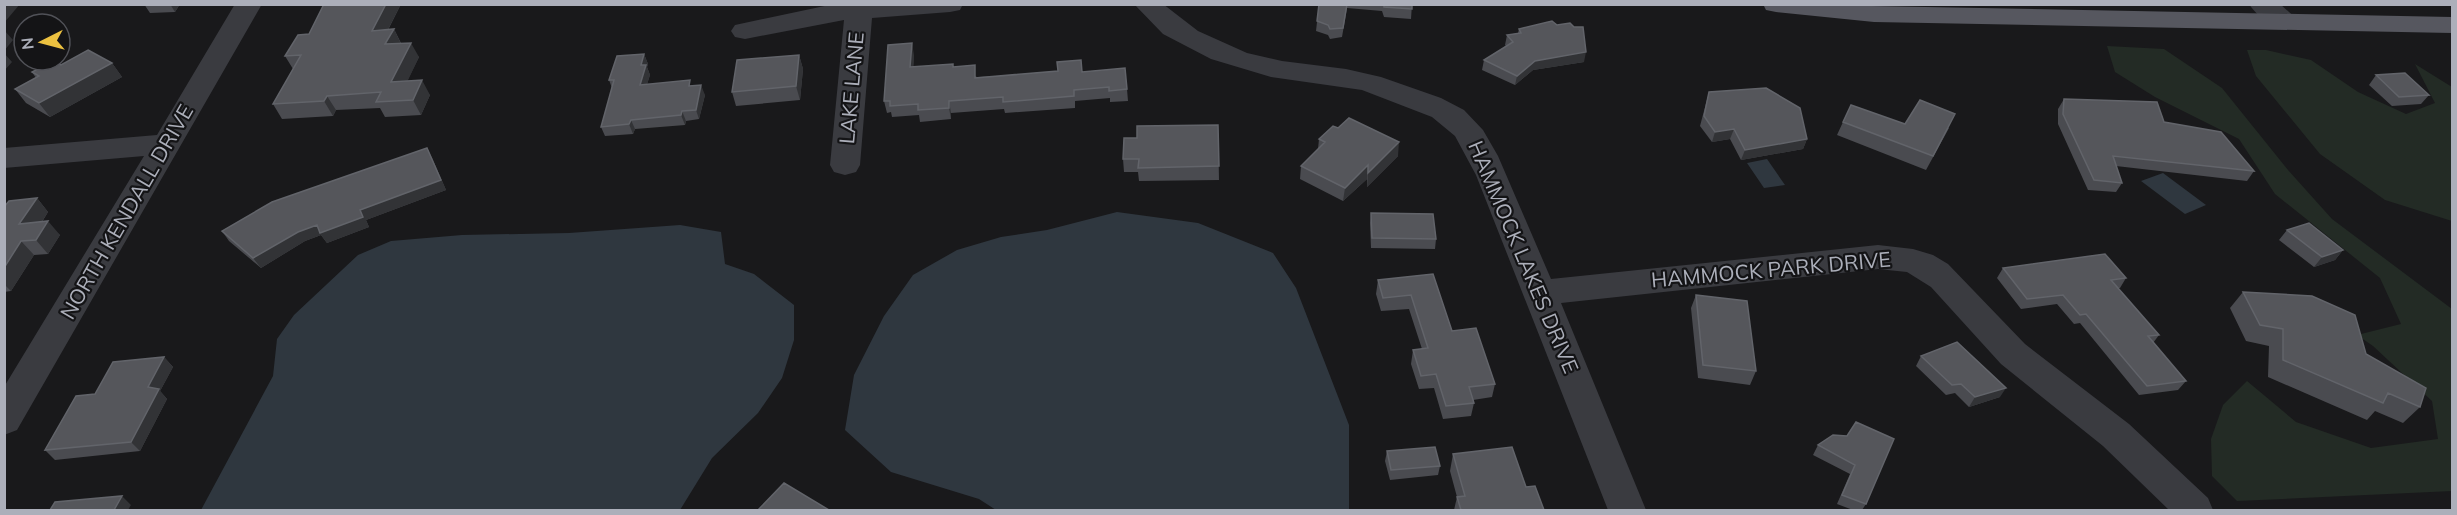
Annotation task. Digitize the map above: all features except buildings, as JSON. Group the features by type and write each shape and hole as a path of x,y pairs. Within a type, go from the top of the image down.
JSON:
{"main road":[{"path":"1776,4 1874,14 2281,13 2452,25"}],"street":[{"name":"NORTH KENDALL DRIVE","path":"4,420 249,4"},
{"path":"746,31 837,12 950,4"},
{"name":"HAMMOCK LAKES DRIVE","path":"1147,4 1164,21 1187,37 1232,57 1272,68 1347,78 1377,85 1428,104 1455,118 1473,139 1483,156 1627,510"},
{"path":"2262,4 2281,13"},
{"name":"LAKE LANE","path":"845,165 859,11"},
{"path":"4,158 167,144"},
{"name":"HAMMOCK PARK DRIVE","path":"1539,293 1878,257 1920,262 1943,278 2013,354 2116,435 2194,510"}],"shaded area":[{"path":"2107,46 2164,49 2222,88 2288,170 2332,219 2452,309 2452,491 2237,501 2212,476 2211,439 2223,405 2247,381 2296,422 2371,448 2438,439 2432,401 2373,346 2357,335 2401,324 2380,278 2275,194 2239,139 2155,97 2115,72"},
{"path":"2247,50 2266,50 2311,60 2358,92 2406,114 2435,103 2415,64 2452,87 2452,221 2385,200 2320,154 2256,76"},
{"path":"1767,159 1785,185 1764,188 1747,163"},
{"path":"2163,173 2206,205 2185,214 2141,181"},
{"path":"1117,212 1198,223 1273,253 1296,288 1349,425 1349,510 996,510 979,499 891,472 845,430 854,375 884,316 913,275 957,250 1001,237 1047,230"},
{"path":"680,225 721,232 725,264 754,274 794,305 794,340 782,378 758,413 712,458 680,510 201,510 273,376 277,339 294,315 358,255 391,241 462,235 569,233"}]}
